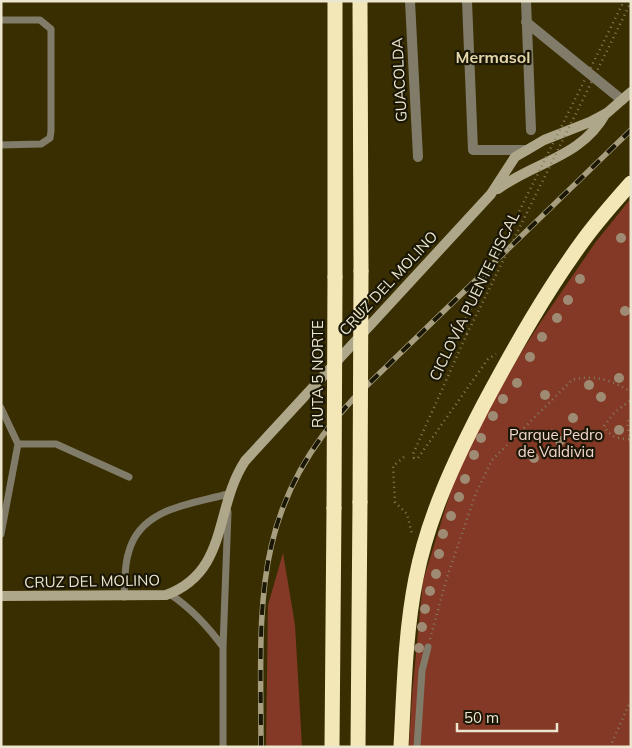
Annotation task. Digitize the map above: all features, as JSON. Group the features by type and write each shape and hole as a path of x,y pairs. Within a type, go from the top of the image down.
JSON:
{"highway":[{"name":"RUTA 5 NORTE","path":"332,747 336,278 335,1"},
{"path":"358,747 361,271 360,1"},
{"path":"401,747 411,603 425,540 455,461 510,356 586,237 631,183"}],"street":[{"name":"GUACOLDA","path":"410,1 418,157"},
{"path":"467,1 473,150 527,150"},
{"path":"526,1 531,130"},
{"path":"526,22 622,100"},
{"name":"CRUZ DEL MOLINO","path":"1,596 124,597 170,594 190,583 210,559 218,538 234,477 258,444 491,194 515,157 544,140 581,127 607,113 631,92"},
{"name":"CRUZ DEL MOLINO","path":"491,194 520,174 575,149 598,127 607,113"}],"lane":[{"path":"1,20 40,20 50,29 51,131 50,138 41,144 1,145"},
{"path":"1,408 18,444 1,534"},
{"path":"18,444 56,444 129,477"},
{"path":"124,597 128,552 134,538 150,518 165,511 228,494 223,647 223,747"},
{"path":"170,594 191,609 207,625 223,647"},
{"path":"417,747 422,671 428,647"}],"path":[{"path":"459,332 624,1"},
{"name":"CICLOVÍA PUENTE FISCAL","path":"510,356 498,354 488,359 418,458 414,458 413,454 467,334 631,2"},
{"path":"428,647 476,493 492,460 572,380 586,376 604,379 631,392"},
{"path":"628,439 618,439 608,433 604,426 614,413 631,400"},
{"path":"631,416 627,423 628,439 631,444"},
{"path":"404,457 393,466 395,502 410,520 412,538"},
{"path":"610,747 631,700"}],"green space":[{"name":"Parque Pedro de Valdivia","path":"631,198 631,747 409,747 423,581 460,461 519,356 540,323 595,243"},
{"path":"283,553 295,625 302,747 266,747 268,605"}],"railway":[{"path":"261,747 261,648 263,604 268,561 278,520 295,480 320,439 354,398 631,130"}],"district":[{"name":"Mermasol","path":"493,57"}]}
